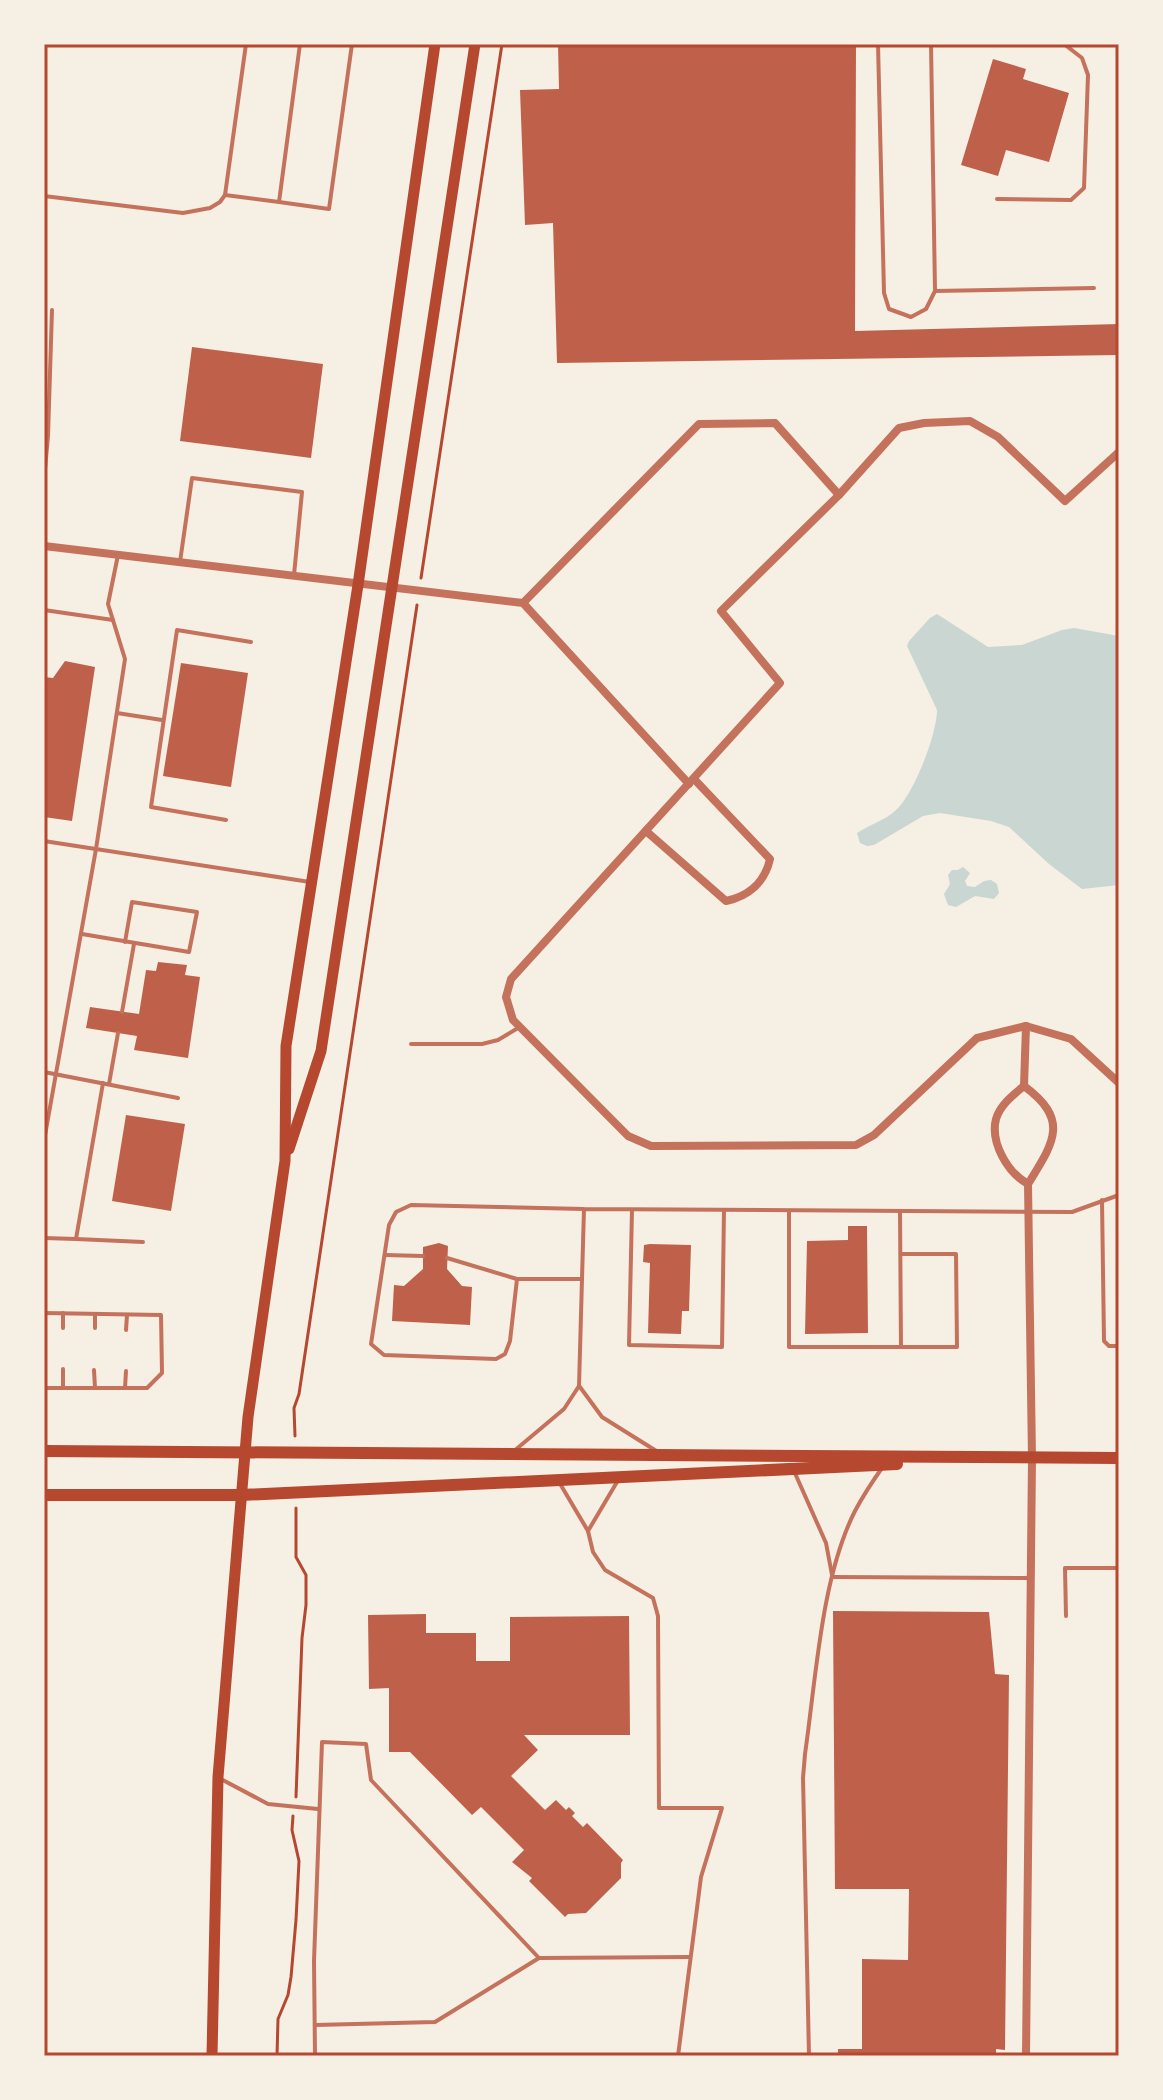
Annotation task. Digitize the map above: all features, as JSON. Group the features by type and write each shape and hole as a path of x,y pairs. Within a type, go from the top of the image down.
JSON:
{"main road":[{"path":"212,2056 218,1777 245,1454 285,1161 286,1046 358,585 435,44"},
{"path":"285,1161 321,1051 475,44"},
{"path":"44,1451 1119,1458"},
{"path":"44,1495 241,1495 1032,1458"}],"street":[{"path":"1119,452 1065,501 998,437 970,421 924,423 899,428 839,495 721,611 780,683 511,979 506,997 513,1020 628,1136 651,1146 856,1145 874,1135 977,1038 1026,1026 1071,1039 1119,1083"},
{"path":"523,603 699,424 775,423 839,495"},
{"path":"44,546 523,603 691,781 770,859 766,874 743,897 726,901 646,831"},
{"path":"1026,1026 1024,1086 1004,1104 995,1122 1008,1168 1014,1176 1028,1184"},
{"path":"1024,1086 1048,1108 1053,1130 1045,1156 1028,1184 1032,1458 1026,2056"}],"lane":[{"path":"44,196 183,213 210,208 220,202 225,195 246,44"},
{"path":"279,202 300,44"},
{"path":"225,195 329,209 352,44"},
{"path":"878,44 884,293 889,309 911,317 926,309 935,291 931,44"},
{"path":"997,199 1071,200 1084,188 1088,75 1082,58 1064,44"},
{"path":"935,291 1094,288"},
{"path":"44,480 52,310"},
{"path":"180,563 192,478 302,492 294,577"},
{"path":"44,1141 82,934 125,659 108,604 118,555"},
{"path":"44,610 113,620"},
{"path":"226,820 151,807 162,720 177,630 251,642"},
{"path":"117,713 162,720"},
{"path":"44,841 311,882"},
{"path":"82,934 134,944 189,952 197,912 132,902 125,942"},
{"path":"122,1012 134,944"},
{"path":"411,1044 482,1044 498,1040 520,1027"},
{"path":"76,1239 118,1033"},
{"path":"44,1072 178,1098"},
{"path":"517,1279 510,1341 505,1354 496,1359 384,1355 371,1344 389,1225 396,1212 411,1205 1029,1213 1072,1212 1119,1195"},
{"path":"1102,1200 1104,1341 1109,1346 1119,1346"},
{"path":"509,1455 564,1409 579,1386 584,1209"},
{"path":"632,1210 629,1345 722,1347 724,1210"},
{"path":"789,1211 789,1347 957,1347 956,1254 901,1254"},
{"path":"900,1212 901,1347"},
{"path":"44,1238 143,1242"},
{"path":"385,1255 423,1256"},
{"path":"447,1258 517,1279 582,1279"},
{"path":"44,1313 161,1315 162,1373 147,1388 44,1388"},
{"path":"63,1313 63,1328"},
{"path":"95,1314 95,1328"},
{"path":"126,1330 127,1315"},
{"path":"63,1369 63,1388"},
{"path":"94,1370 95,1388"},
{"path":"125,1388 126,1371"},
{"path":"579,1386 602,1417 663,1455"},
{"path":"809,2056 803,1778 833,1577 854,1512 884,1465"},
{"path":"793,1469 816,1514 833,1577"},
{"path":"588,1531 619,1477"},
{"path":"558,1480 588,1531 593,1552 605,1570 653,1598 658,1616 659,1808 722,1808 701,1877 678,2056"},
{"path":"1066,1616 1065,1568 1119,1568"},
{"path":"833,1577 1031,1578"},
{"path":"315,2056 318,1809 322,1742 366,1744 371,1780 539,1958"},
{"path":"218,1777 268,1804 318,1809"},
{"path":"315,2025 435,2022 539,1958 690,1957"}],"path":[{"path":"294,1408 299,1394 502,44"},
{"path":"277,2056 278,2019 290,1986 299,1861 291,1822 296,1807 306,1575 296,1557 297,1526"}],"shaded area":[{"path":"937,614 988,647 1022,645 1074,628 1119,636 1119,885 1082,889 1009,827 991,821 940,813 923,816 874,845 860,843 857,833 887,817 903,802 929,748 937,710 907,646"},
{"path":"963,867 970,873 965,881 967,886 975,887 991,880 997,884 999,893 994,899 975,896 956,907 948,905 944,894 950,884 948,875 952,870"}],"building":[{"path":"558,44 856,44 855,331 1119,324 1119,355 557,363 553,223 525,225 520,90 559,89"},
{"path":"993,59 1026,69 1023,79 1069,93 1049,162 1006,150 998,176 961,165"},
{"path":"192,347 323,364 311,458 180,441"},
{"path":"65,661 95,667 72,821 44,817 44,677 53,678"},
{"path":"181,663 248,673 231,787 163,776"},
{"path":"158,962 187,965 185,975 200,977 188,1058 134,1050 137,1036 86,1028 90,1007 139,1014 146,970 156,971"},
{"path":"126,1115 185,1124 171,1211 112,1201"},
{"path":"848,1226 867,1226 868,1333 805,1334 807,1241 848,1240"},
{"path":"439,1243 448,1246 447,1269 462,1286 472,1287 470,1325 392,1321 394,1285 404,1286 423,1269 423,1247"},
{"path":"644,1245 691,1245 689,1311 682,1311 681,1334 648,1333 650,1263 643,1262"},
{"path":"833,1611 989,1612 995,1674 1009,1675 1005,2050 996,2049 996,2056 838,2056 838,2049 862,2049 862,1959 908,1960 909,1889 835,1889"},
{"path":"426,1614 426,1633 476,1633 476,1661 510,1661 510,1617 629,1616 630,1735 524,1735 538,1750 511,1776 545,1810 556,1800 566,1810 569,1807 575,1813 572,1816 583,1827 587,1823 623,1860 621,1878 586,1913 565,1917 529,1881 532,1878 512,1862 524,1850 481,1807 472,1815 410,1752 389,1752 389,1688 369,1689 368,1615"}]}
